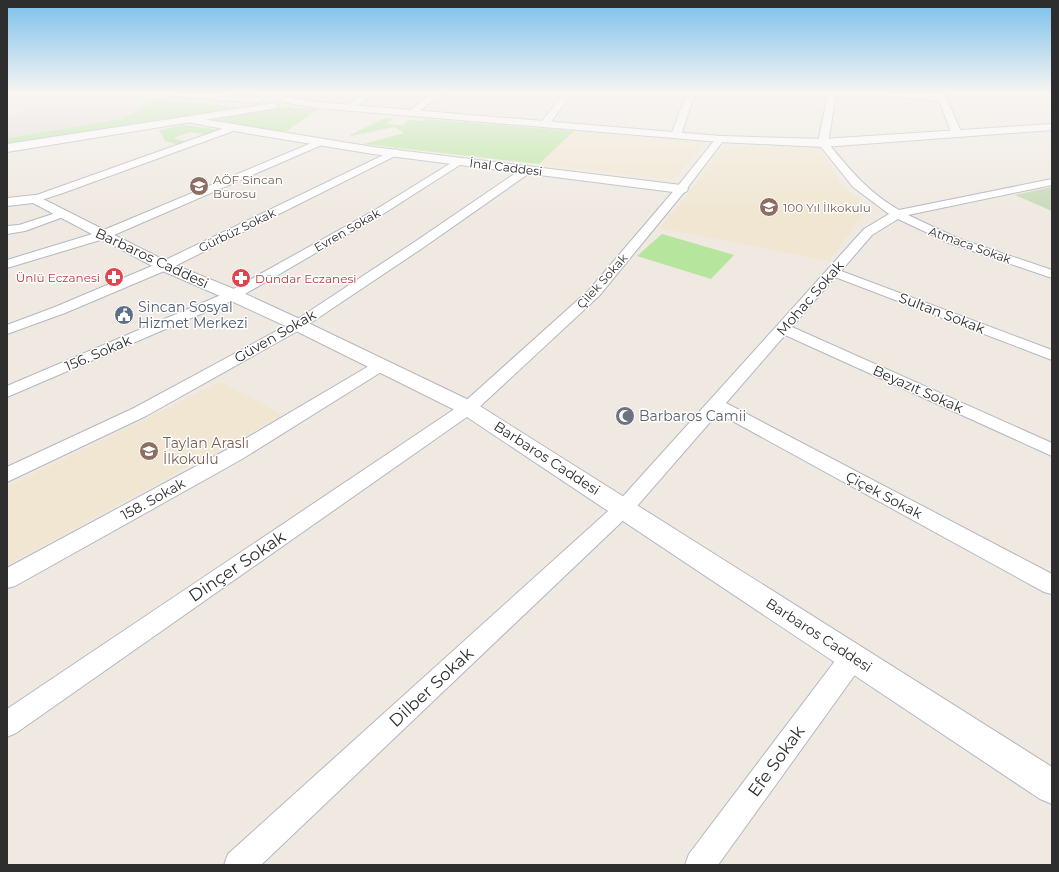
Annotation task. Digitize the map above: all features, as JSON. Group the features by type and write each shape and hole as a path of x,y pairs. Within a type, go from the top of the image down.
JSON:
{"main road":[{"path":"7,148 101,134"},
{"name":"İnal Caddesi","path":"269,134 459,161 681,189"},
{"path":"660,134 720,139 823,143 961,134"},
{"path":"7,202 35,199"},
{"name":"Barbaros Caddesi","path":"35,199 164,266 233,295 468,408 1052,787"}],"street":[{"path":"35,199 217,134"},
{"path":"823,143 825,134"},
{"name":"Çilek Sokak","path":"468,408 594,293 681,189 720,139"},
{"path":"7,264 103,235 321,142"},
{"name":"Atmaca Sokak","path":"823,143 845,172 864,190 898,214 938,235 1052,274"},
{"name":"Gürbüz Sokak","path":"7,330 60,310 164,266 396,152"},
{"name":"Evren Sokak","path":"233,295 379,212 459,161"},
{"name":"Güven Sokak","path":"7,475 140,412 298,326 527,170"},
{"name":"Mohac Sokak","path":"624,508 868,232 898,214 1052,182"},
{"path":"7,230 21,228 62,214"},
{"name":"Sultan Sokak","path":"833,272 1052,355"},
{"name":"156. Sokak","path":"7,392 233,295"},
{"name":"Beyazıt Sokak","path":"783,329 1052,450"},
{"name":"158. Sokak","path":"7,579 235,454 380,366"},
{"name":"Çiçek Sokak","path":"716,405 1052,585"},
{"name":"Dinçer Sokak","path":"7,724 468,408"},
{"name":"Dilber Sokak","path":"239,865 624,508"},
{"name":"Efe Sokak","path":"700,865 853,657"}],"shaded area":[{"path":"7,134 33,134 7,138"},
{"path":"571,134 607,134 707,142 673,180 539,164"},
{"name":"100 Yıl İlkokulu","path":"723,146 817,146 839,177 837,180 859,200 863,214 829,261 660,228 694,186"},
{"name":"Taylan Araslı İlkokulu","path":"220,382 283,415 7,565 7,487"}],"green space":[{"path":"33,134 76,134 7,144 7,138"},
{"path":"161,134 185,134 173,138 187,142 179,145 165,141"},
{"path":"353,134 362,134 351,136 350,135"},
{"path":"401,134 571,134 539,164 364,144"},
{"path":"1052,187 1052,211 1015,195"},
{"path":"662,234 734,255 711,279 637,256"}],"place":[{"name":"AÖF Sincan Bürosu","path":"199,186"},
{"name":"100 Yıl İlkokulu","path":"769,207"},
{"name":"Ünlü Eczanesi","path":"114,277"},
{"name":"Dündar Eczanesi","path":"241,278"},
{"name":"Sincan Sosyal Hizmet Merkezi","path":"124,315"},
{"name":"Barbaros Camii","path":"625,416"},
{"name":"Taylan Araslı İlkokulu","path":"149,451"}]}
